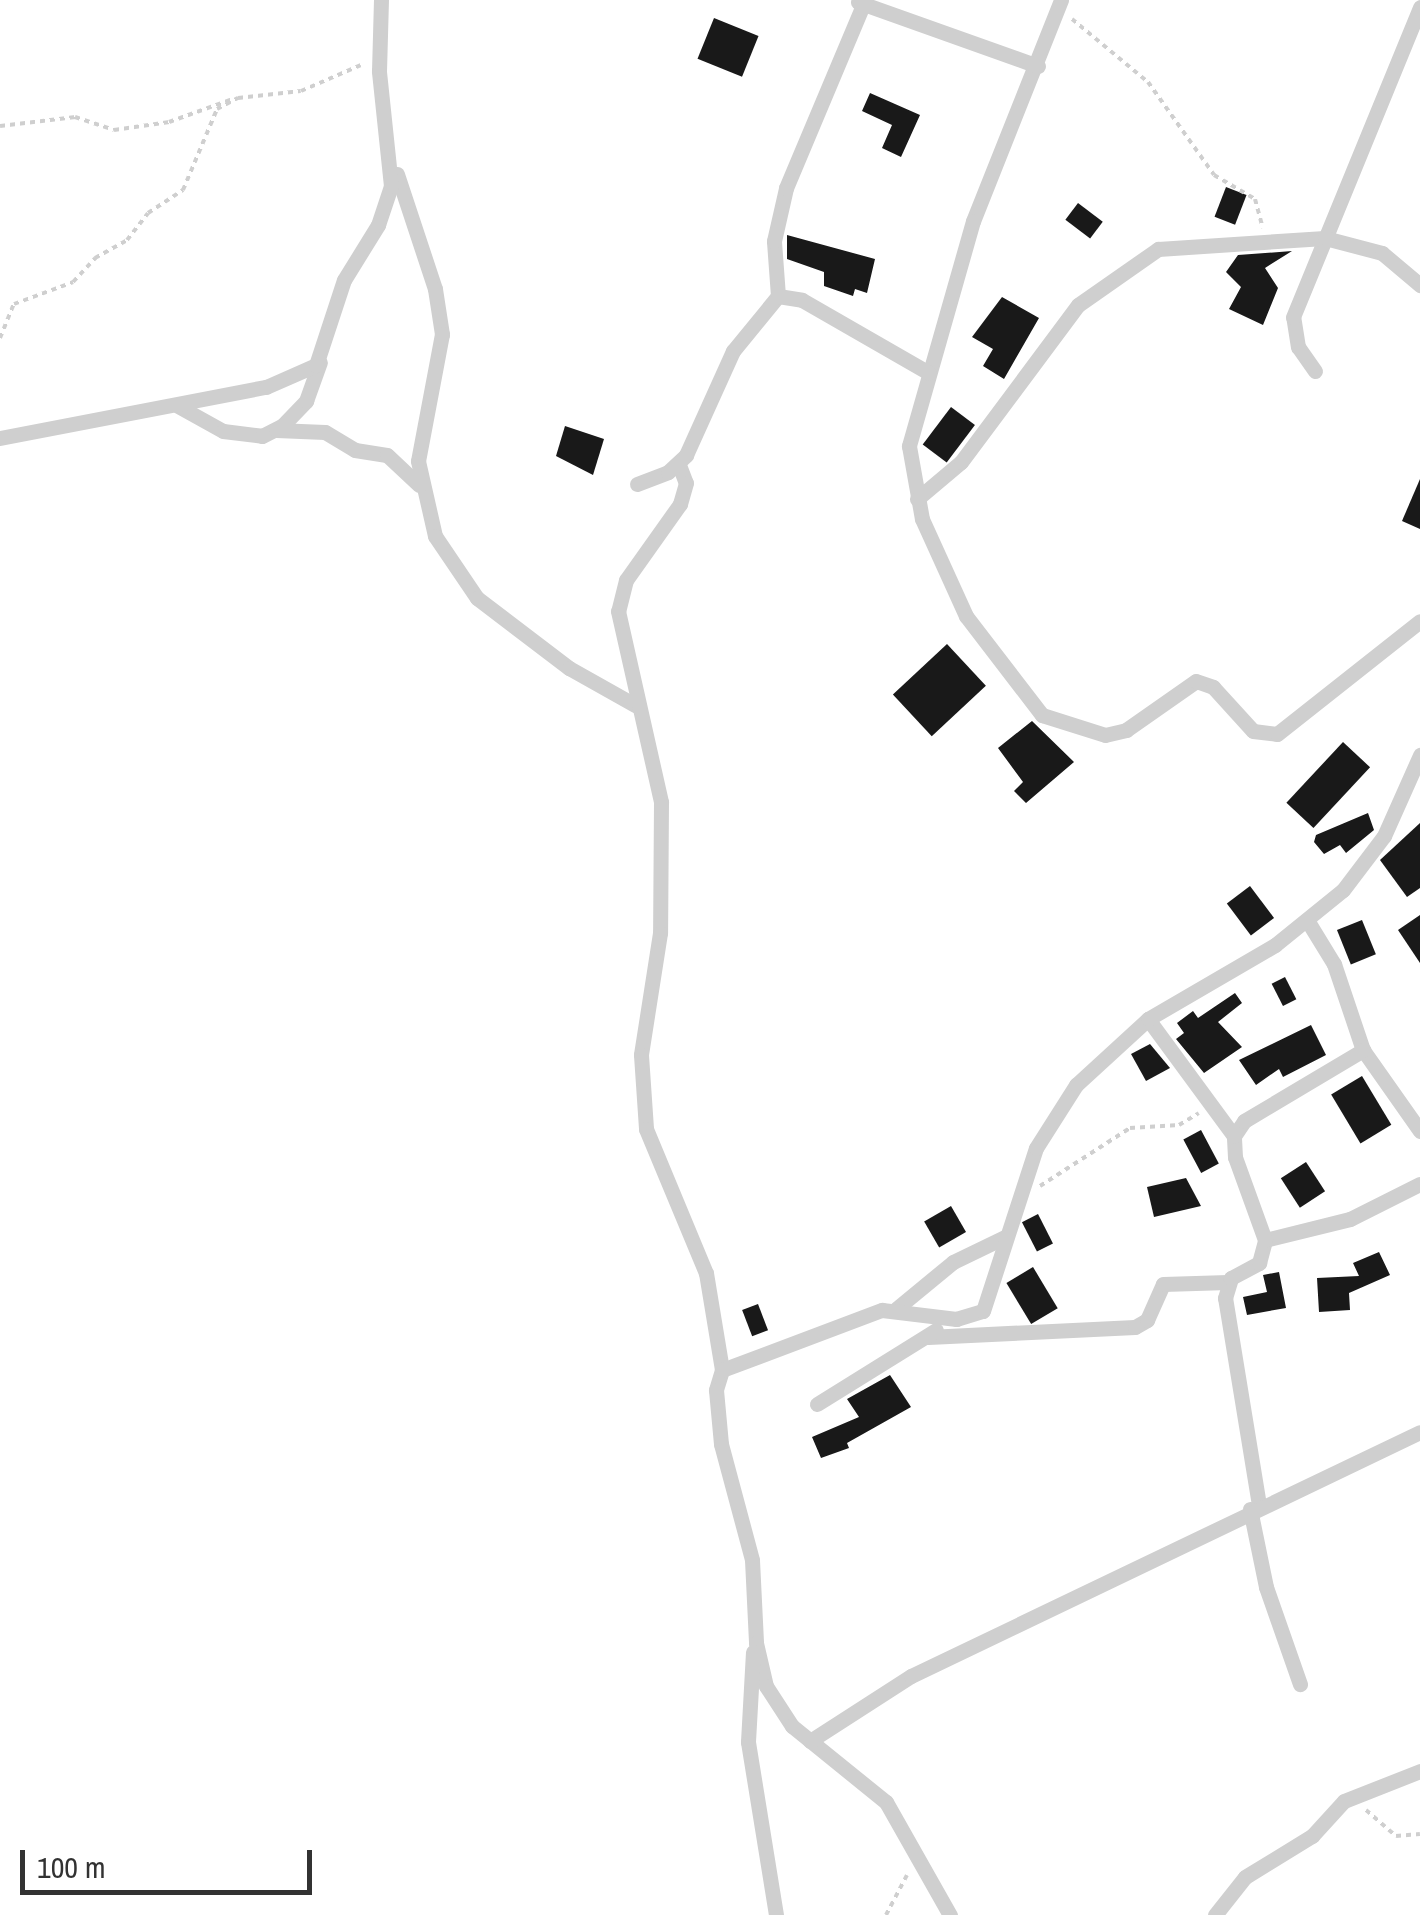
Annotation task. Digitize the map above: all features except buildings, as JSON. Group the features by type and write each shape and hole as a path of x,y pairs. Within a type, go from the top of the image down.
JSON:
{"street":[{"path":"276,430 306,401 344,280 388,202 391,157 379,58 381,0"},
{"path":"638,484 678,464 734,351 778,296 774,241 786,188 859,2 1038,66"},
{"path":"1057,2 1038,66 972,221 909,446 917,499 946,578 989,652 1042,715 1082,732 1126,730 1196,680 1213,687 1253,731 1277,734 1420,621"},
{"path":"1315,370 1292,330 1420,7"},
{"path":"391,157 435,289 442,334 419,485"},
{"path":"917,499 961,462 1062,325 1108,278 1158,249 1264,238 1326,238 1382,253 1420,286"},
{"path":"778,296 802,300 929,374"},
{"path":"0,438 287,382 321,358"},
{"path":"178,406 236,434 276,430 324,432 355,450 387,454 419,485 442,550 477,598 569,668 635,706"},
{"path":"678,464 686,483 680,504 619,596 635,706 661,802 664,862 640,1094 646,1129 706,1273 722,1370 716,1390 721,1444 752,1560 756,1643 748,1742 776,1915"},
{"path":"722,1370 845,1321 896,1309 951,1318 974,1316 990,1302 1004,1237 1053,1115 1106,1054 1148,1020 1233,973 1307,920 1364,865 1406,793 1420,755"},
{"path":"1406,793 1420,806"},
{"path":"1307,920 1334,964 1363,1050 1420,1131"},
{"path":"1148,1020 1207,1107 1234,1136"},
{"path":"928,1336 1135,1327 1147,1320 1163,1284 1228,1282 1259,1263 1265,1240 1235,1157 1234,1136 1244,1121 1363,1050"},
{"path":"1265,1240 1350,1219 1420,1184"},
{"path":"896,1309 953,1262 1004,1237"},
{"path":"1228,1282 1225,1298 1266,1587 1300,1684"},
{"path":"817,1404 951,1318"},
{"path":"810,1741 911,1676 1255,1507 1420,1432"},
{"path":"756,1643 772,1697 810,1741 886,1802 950,1915"},
{"path":"1215,1915 1245,1877 1312,1836 1350,1798 1420,1771"}],"path":[{"path":"1057,2 1148,82 1214,175 1255,199 1264,238"},
{"path":"0,126 75,117 114,130 170,122 238,98 290,95 379,58"},
{"path":"0,338 17,302 73,282 95,258 123,244 148,213 183,190 213,115 238,98"},
{"path":"1018,1197 1095,1156 1116,1135 1140,1126 1179,1125 1207,1107"},
{"path":"1350,1798 1396,1836 1420,1834"},
{"path":"886,1915 916,1857"}]}
